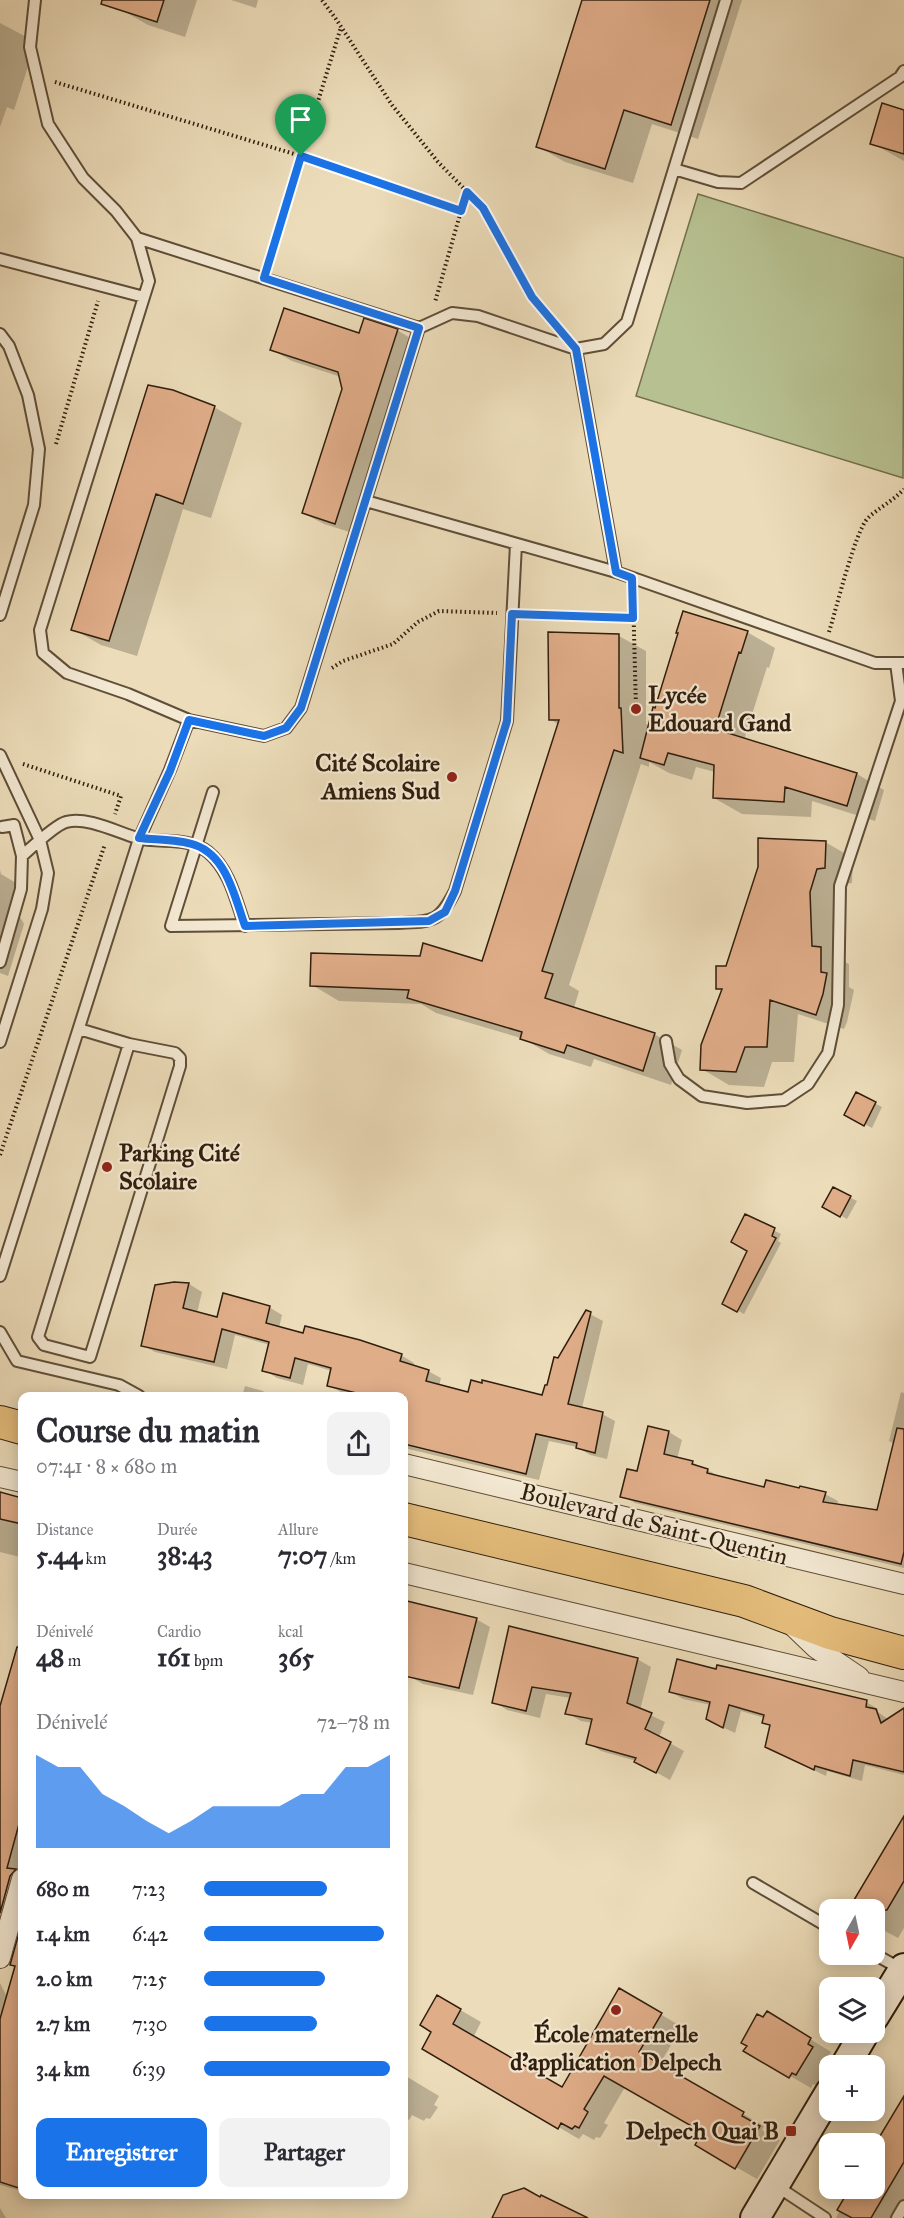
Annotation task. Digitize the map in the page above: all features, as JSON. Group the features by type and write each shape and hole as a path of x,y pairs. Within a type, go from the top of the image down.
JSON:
{"main road":[{"path":"0,1422 18,1427"},
{"name":"Boulevard de Saint-Quentin","path":"408,1520 744,1601 830,1633 904,1653"},
{"name":"Boulevard de Saint-Quentin","path":"744,1601 801,1604 904,1632"}],"street":[{"name":"Boulevard de Saint-Quentin","path":"408,1465 904,1584"},
{"path":"0,1477 18,1481"},
{"name":"Boulevard de Saint-Quentin","path":"408,1574 904,1692"},
{"name":"Boulevard de Saint-Quentin","path":"781,1615 816,1648 870,1684"},
{"path":"2,1945 18,1892"},
{"path":"885,1999 903,1969"},
{"path":"755,2218 819,2111"}],"lane":[{"path":"35,0 30,47 48,124 83,178 116,211 137,238 149,281 40,630 43,653 67,673 128,694 189,720 264,736 286,728 301,708 424,326"},
{"path":"137,238 424,326 452,313 478,316 576,349 604,344 627,322 726,0"},
{"path":"674,169 718,182 741,183 900,77 904,71"},
{"path":"0,259 144,297"},
{"path":"0,334 9,346 28,395 39,449 34,506 0,615"},
{"path":"576,349 616,572"},
{"path":"366,501 616,572 875,663 900,663 901,701 840,886 838,1005 828,1053 808,1084 784,1101 747,1103 702,1096 679,1079 670,1064 666,1041"},
{"path":"213,792 171,926 419,922 429,921 445,912 455,891 507,721 516,544"},
{"path":"0,1276 139,838 170,771 189,720"},
{"path":"0,1042 42,909 48,873 40,840 2,760"},
{"path":"22,856 65,822 93,823 139,838 196,845 209,853 225,872 245,926"},
{"path":"0,963 21,889 22,856 14,825 2,827"},
{"path":"79,1029 129,1044 175,1053 180,1058 180,1066 170,1100 90,1357 44,1345 38,1337 129,1044"},
{"path":"0,1332 17,1361 118,1385 131,1392"},
{"path":"753,1883 819,1922"},
{"path":"885,1960 903,1969"},
{"path":"775,2185 825,2218"},
{"path":"897,2218 904,2206"}],"path":[{"path":"322,0 392,105 438,162 483,208 532,297 576,349"},
{"path":"264,278 341,26"},
{"path":"37,77 301,156 461,211"},
{"path":"424,326 467,192"},
{"path":"55,447 102,286"},
{"path":"825,645 859,535 867,518 893,501 904,489"},
{"path":"632,578 636,709"},
{"path":"309,684 343,661 393,644 418,622 439,611 633,618"},
{"path":"0,1155 121,796 22,764 2,760"}],"green space":[{"path":"698,194 904,258 903,478 636,396"}],"building":[{"path":"102,0 164,0 157,22 101,4"},
{"path":"582,0 710,0 671,125 624,110 605,169 536,147"},
{"path":"882,103 904,110 904,154 870,144"},
{"path":"284,308 359,333 364,318 398,329 335,524 302,513 342,389 338,372 270,350"},
{"path":"148,385 173,390 215,406 183,504 156,494 109,641 71,630"},
{"path":"683,611 748,631 741,653 739,652 715,729 857,773 847,806 785,787 784,802 713,798 714,765 668,753 664,765 640,758 653,707 655,708"},
{"path":"548,632 619,634 619,708 621,708 623,753 614,750 542,971 553,974 545,998 655,1033 643,1071 567,1045 564,1053 520,1039 522,1032 407,998 409,990 310,986 311,953 420,956 423,943 482,961 559,720 549,720"},
{"path":"758,838 826,841 825,868 817,869 810,892 812,946 821,947 821,972 827,973 823,994 816,1015 770,1000 767,1047 745,1047 736,1072 700,1070 701,1045 722,989 716,989 716,966 726,966 758,867"},
{"path":"856,1092 876,1102 864,1126 844,1115"},
{"path":"833,1187 851,1196 840,1217 822,1207"},
{"path":"745,1214 775,1228 772,1236 776,1238 737,1312 722,1304 747,1251 731,1242"},
{"path":"174,1282 189,1283 183,1308 217,1317 223,1293 270,1306 266,1323 303,1333 305,1326 360,1340 402,1354 400,1361 429,1370 426,1381 468,1392 471,1380 482,1383 482,1380 542,1395 554,1357 558,1358 586,1310 591,1312 568,1404 603,1412 595,1453 576,1448 577,1443 536,1434 526,1474 408,1445 408,1392 352,1392 327,1386 331,1368 295,1358 290,1378 262,1371 269,1342 222,1329 214,1362 141,1346 155,1285"},
{"path":"648,1426 669,1431 664,1454 693,1461 692,1464 708,1469 707,1473 764,1487 766,1480 799,1488 800,1486 826,1492 823,1502 877,1510 897,1428 904,1429 904,1552 901,1564 620,1497 627,1469 637,1471"},
{"path":"0,1492 18,1497 18,1523 0,1519"},
{"path":"408,1601 477,1618 459,1688 408,1677"},
{"path":"509,1626 638,1658 627,1703 652,1713 645,1729 671,1742 656,1773 634,1762 636,1758 586,1744 592,1719 565,1714 571,1693 532,1687 526,1711 492,1703"},
{"path":"18,1647 18,1828 7,1868 16,1869 10,1876 0,1913 0,1706"},
{"path":"677,1659 716,1669 717,1665 731,1668 867,1700 866,1707 876,1709 881,1723 904,1708 904,1772 853,1760 850,1776 815,1766 814,1770 765,1747 770,1725 762,1723 764,1715 729,1705 723,1728 706,1719 710,1702 669,1692"},
{"path":"904,1816 904,1881 887,1910 885,1910 885,1899 855,1899"},
{"path":"18,1936 18,2188 0,2182 0,2019 15,1966 10,1965"},
{"path":"619,1988 662,2013 639,2052 744,2112 742,2116 760,2126 735,2169 695,2145 702,2132 604,2076 584,2109 588,2112 579,2128 575,2126 572,2129 561,2123 558,2129 422,2049 431,2032 420,2025 437,1995 461,2009 453,2024 562,2087"},
{"path":"767,2011 811,2038 808,2044 813,2047 796,2075 792,2073 789,2078 743,2051 747,2046 741,2043 757,2014 763,2017"},
{"path":"904,2096 904,2162 885,2194 885,2133 882,2133"},
{"path":"524,2188 588,2218 492,2218 503,2195"},
{"path":"844,2199 882,2199 871,2218 852,2218 837,2210"}],"place":[{"name":"Lycée Edouard Gand","path":"636,709"},
{"name":"Cité Scolaire Amiens Sud","path":"452,777"},
{"name":"Parking Cité Scolaire","path":"107,1167"},
{"name":"École maternelle d'application Delpech","path":"616,2010"},
{"name":"Delpech Quai B","path":"791,2131"}],"route":[{"path":"301,156 461,211 467,192 483,208 532,297 576,349 616,572 632,578 633,618 512,614 507,721 455,891 445,912 429,921 245,926 225,872 209,853 196,845 139,838 170,771 189,720 264,736 286,728 301,708 419,328 264,278 301,156"}]}
